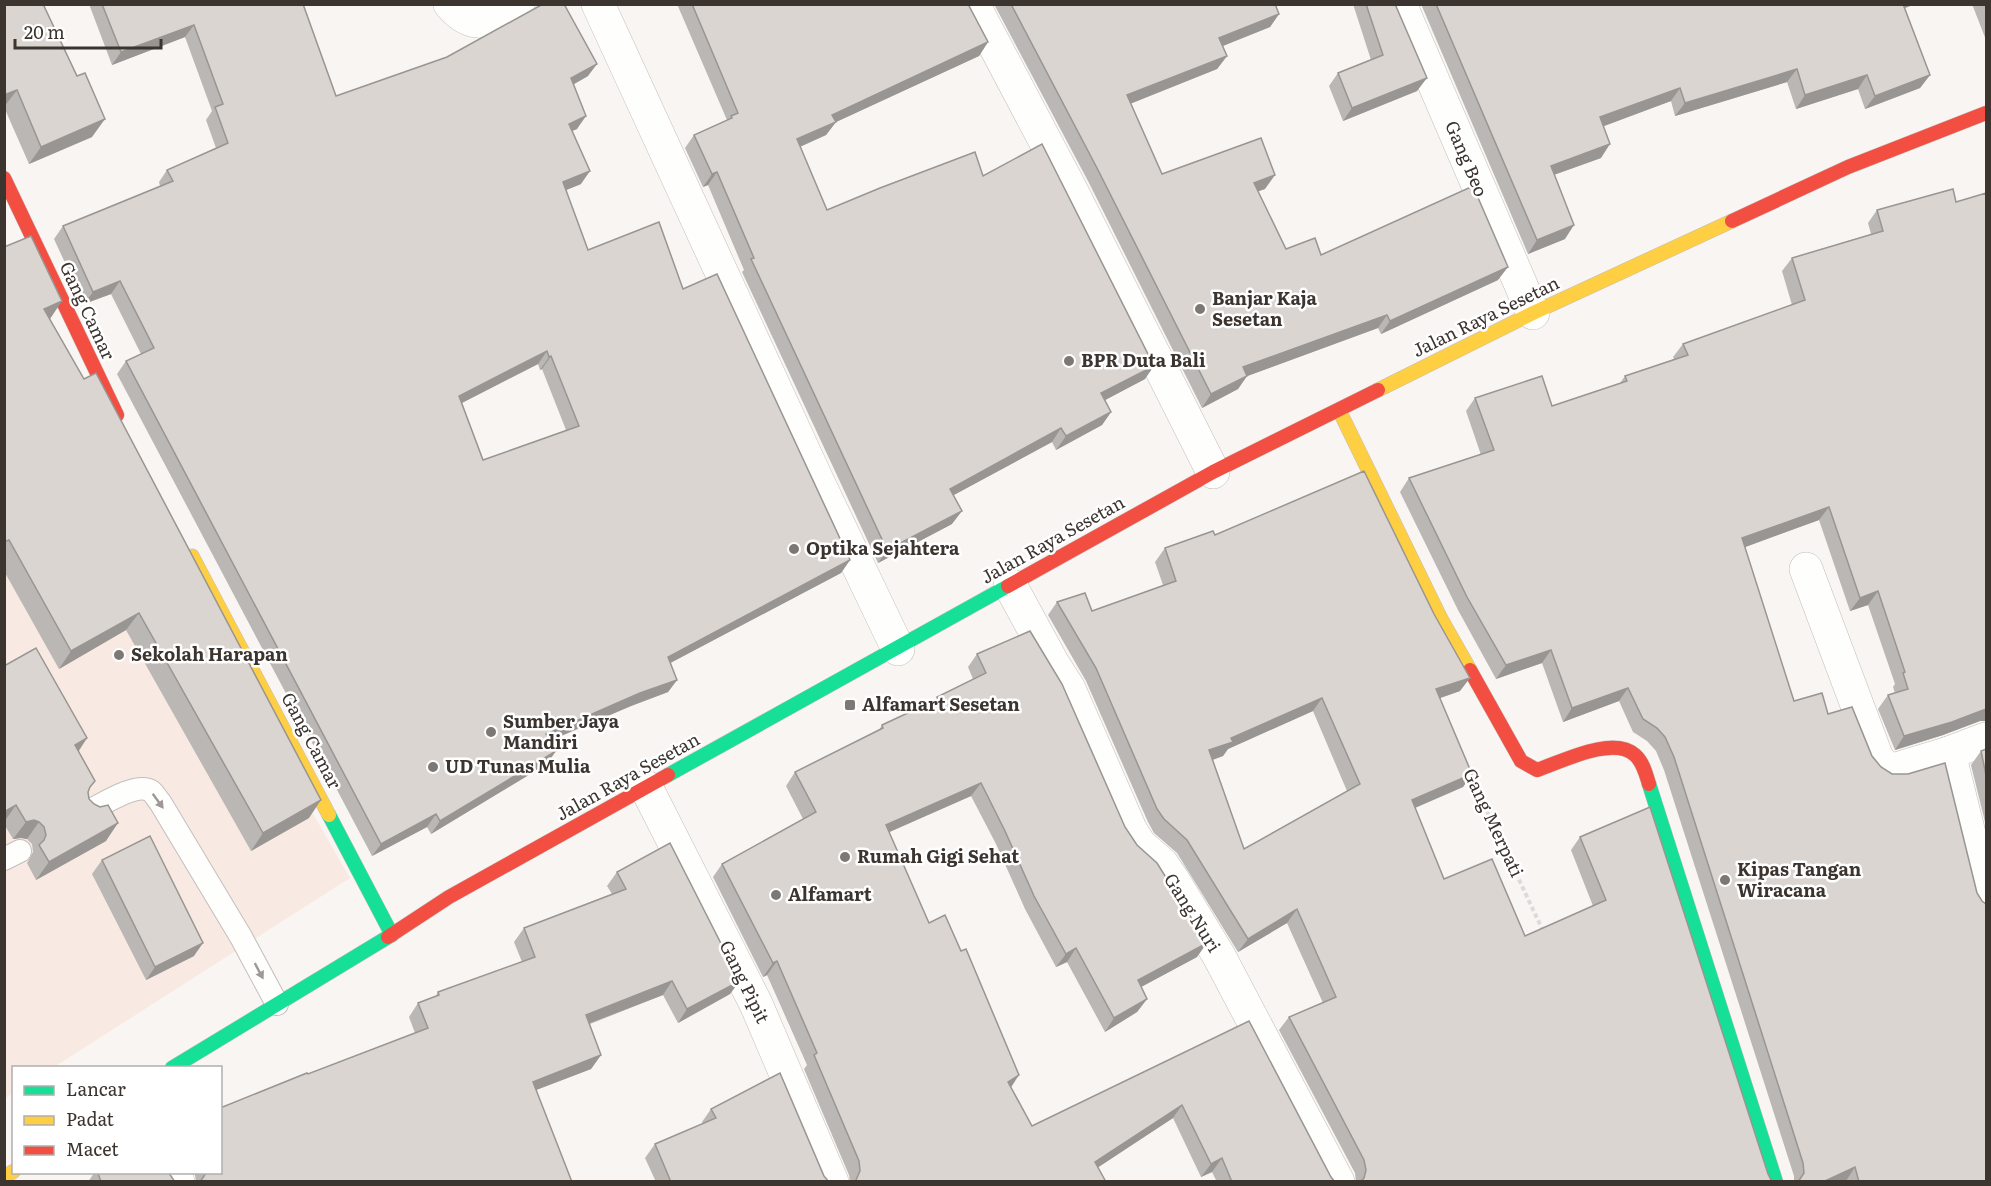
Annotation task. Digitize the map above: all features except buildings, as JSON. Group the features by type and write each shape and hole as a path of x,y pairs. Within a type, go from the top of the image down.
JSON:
{"main road":[{"name":"Jalan Raya Sesetan","path":"175,1066 392,935 449,897 1213,472 1533,313 1848,167 1986,113"},
{"name":"Gang Camar","path":"4,178 124,428"},
{"path":"1339,410 1441,619 1521,761 1537,770 1604,747 1615,746 1633,752 1639,758 1776,1182"},
{"name":"Gang Camar","path":"186,544 392,935"}],"street":[{"path":"450,4 464,18 474,22 488,21 518,4"},
{"path":"598,4 817,480 898,649"},
{"path":"973,4 1071,190 1213,472"},
{"name":"Gang Beo","path":"1400,4 1533,313"},
{"path":"1806,569 1877,758 1886,770 1893,770 1948,753 1986,739"},
{"name":"Gang Nuri","path":"1010,585 1069,689 1131,831 1140,845 1162,864 1219,956 1338,1182"},
{"path":"1948,753 1986,903"},
{"name":"Gang Pipit","path":"646,787 756,1004 832,1182"}],"lane":[{"path":"89,811 140,788 151,791 160,802 241,937 277,1004"}],"path":[{"name":"Gang Merpati","path":"1468,771 1549,943"}],"shaded area":[{"name":"Sekolah Harapan","path":"4,277 350,878 56,1066 12,1066 12,1094 5,1099"}],"traffic: fast":[{"path":"668,775 1008,586"},
{"path":"1649,784 1776,1182"},
{"path":"329,815 392,935"},
{"path":"175,1066 388,937"}],"traffic: slow":[{"path":"1378,390 1533,313 1732,221"},
{"path":"1339,410 1441,619 1470,670"},
{"path":"192,556 329,815"},
{"path":"4,1177 12,1172"}],"traffic: jam":[{"path":"1732,221 1848,167 1986,113"},
{"path":"4,178 117,415"},
{"path":"1008,586 1213,472 1378,390"},
{"path":"1470,670 1521,761 1537,770 1573,756 1614,748 1635,755 1644,768 1649,784"},
{"path":"388,937 449,897 668,775"}],"place":[{"name":"Banjar Kaja Sesetan","path":"1200,309"},
{"name":"BPR Duta Bali","path":"1069,361"},
{"name":"Optika Sejahtera","path":"794,549"},
{"name":"Sekolah Harapan","path":"119,655"},
{"name":"Alfamart Sesetan","path":"850,705"},
{"name":"Sumber Jaya Mandiri","path":"491,732"},
{"name":"UD Tunas Mulia","path":"433,767"},
{"name":"Rumah Gigi Sehat","path":"845,857"},
{"name":"Kipas Tangan Wiracana","path":"1725,880"},
{"name":"Alfamart","path":"776,895"}]}
